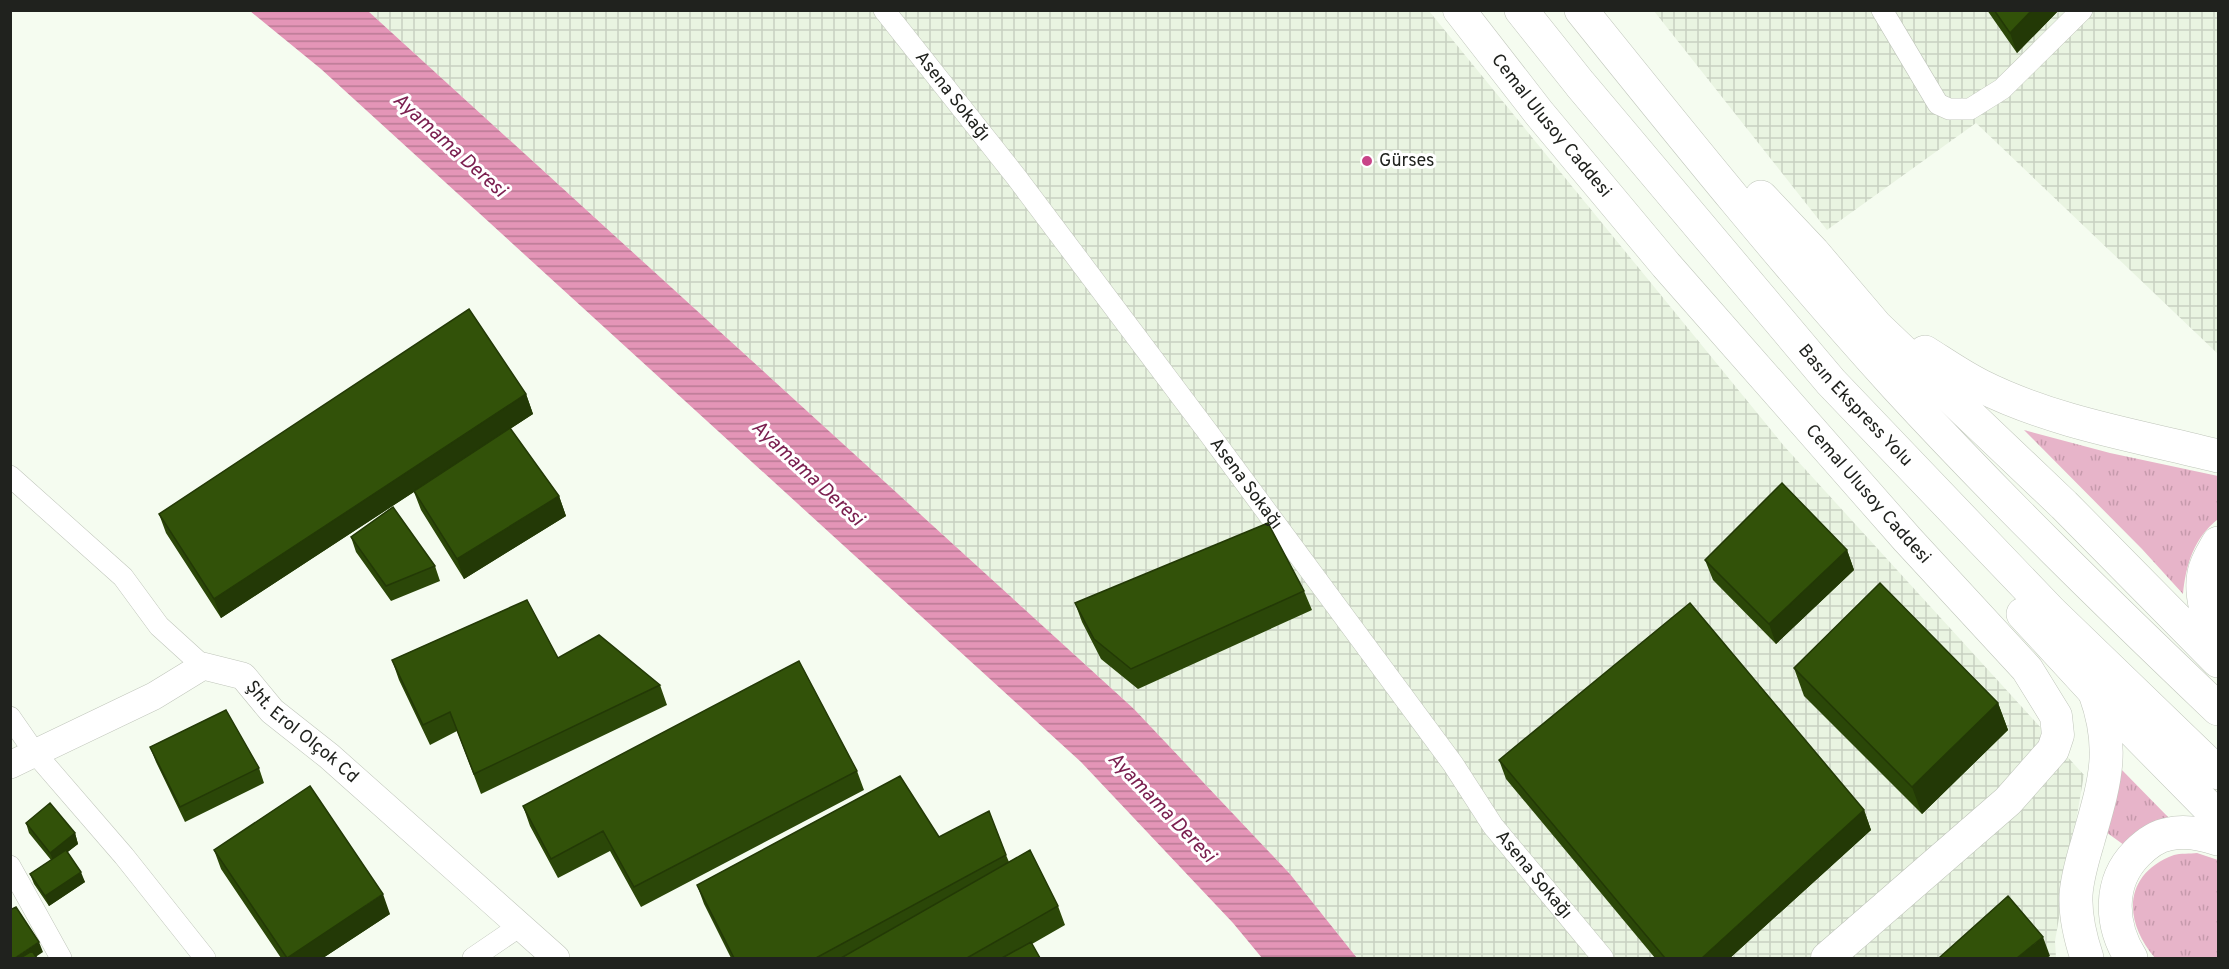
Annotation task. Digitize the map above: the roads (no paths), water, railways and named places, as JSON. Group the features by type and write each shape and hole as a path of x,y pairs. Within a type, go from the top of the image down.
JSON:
{"highway":[{"name":"Basın Ekspress Yolu","path":"1521,10 1580,84 1831,382 2052,612 2218,773"},
{"path":"1581,10 1674,125 1896,386 2065,560 2218,709"},
{"path":"1674,125 1735,171 1813,252 1893,327 1923,351 1957,373 2022,404 2076,421 2218,456"},
{"path":"1813,252 1876,326 2064,505 2218,661"},
{"path":"1831,382 1869,444 1902,483 2094,691 2218,817"},
{"path":"2218,543 2204,573 2203,591 2208,613 2218,638"},
{"path":"2086,958 2076,919 2076,892 2084,854 2103,789 2107,764 2107,742 2103,716 2094,691"},
{"path":"2131,958 2117,930 2114,908 2117,884 2127,863 2145,845 2168,834 2197,832 2218,839"}],"main road":[{"name":"Cemal Ulusoy Caddesi","path":"1459,10 1539,113 1666,265 1907,539 2027,669 2056,716 2058,735 2053,750 2008,801 1827,958"}],"street":[{"name":"Asena Sokağı","path":"884,10 1017,178 1207,431 1453,764 1493,826 1604,958"},
{"path":"1882,10 1938,104 1949,108 1970,109 2002,89 2082,10"},
{"path":"10,476 123,577 159,626 203,666 154,696 10,765"},
{"name":"Şht. Erol Olçok Cd","path":"203,666 243,676 272,711 329,756 556,958"},
{"path":"10,717 35,753 124,856 205,958"},
{"path":"10,866 62,958"},
{"path":"473,958 520,926"}],"water":[{"name":"Ayamama Deresi","path":"250,11 368,11 1134,709 1290,874 1357,958 1262,958 1233,923 1081,762 321,69"}],"place":[{"name":"Gürses","path":"1367,161"}]}
